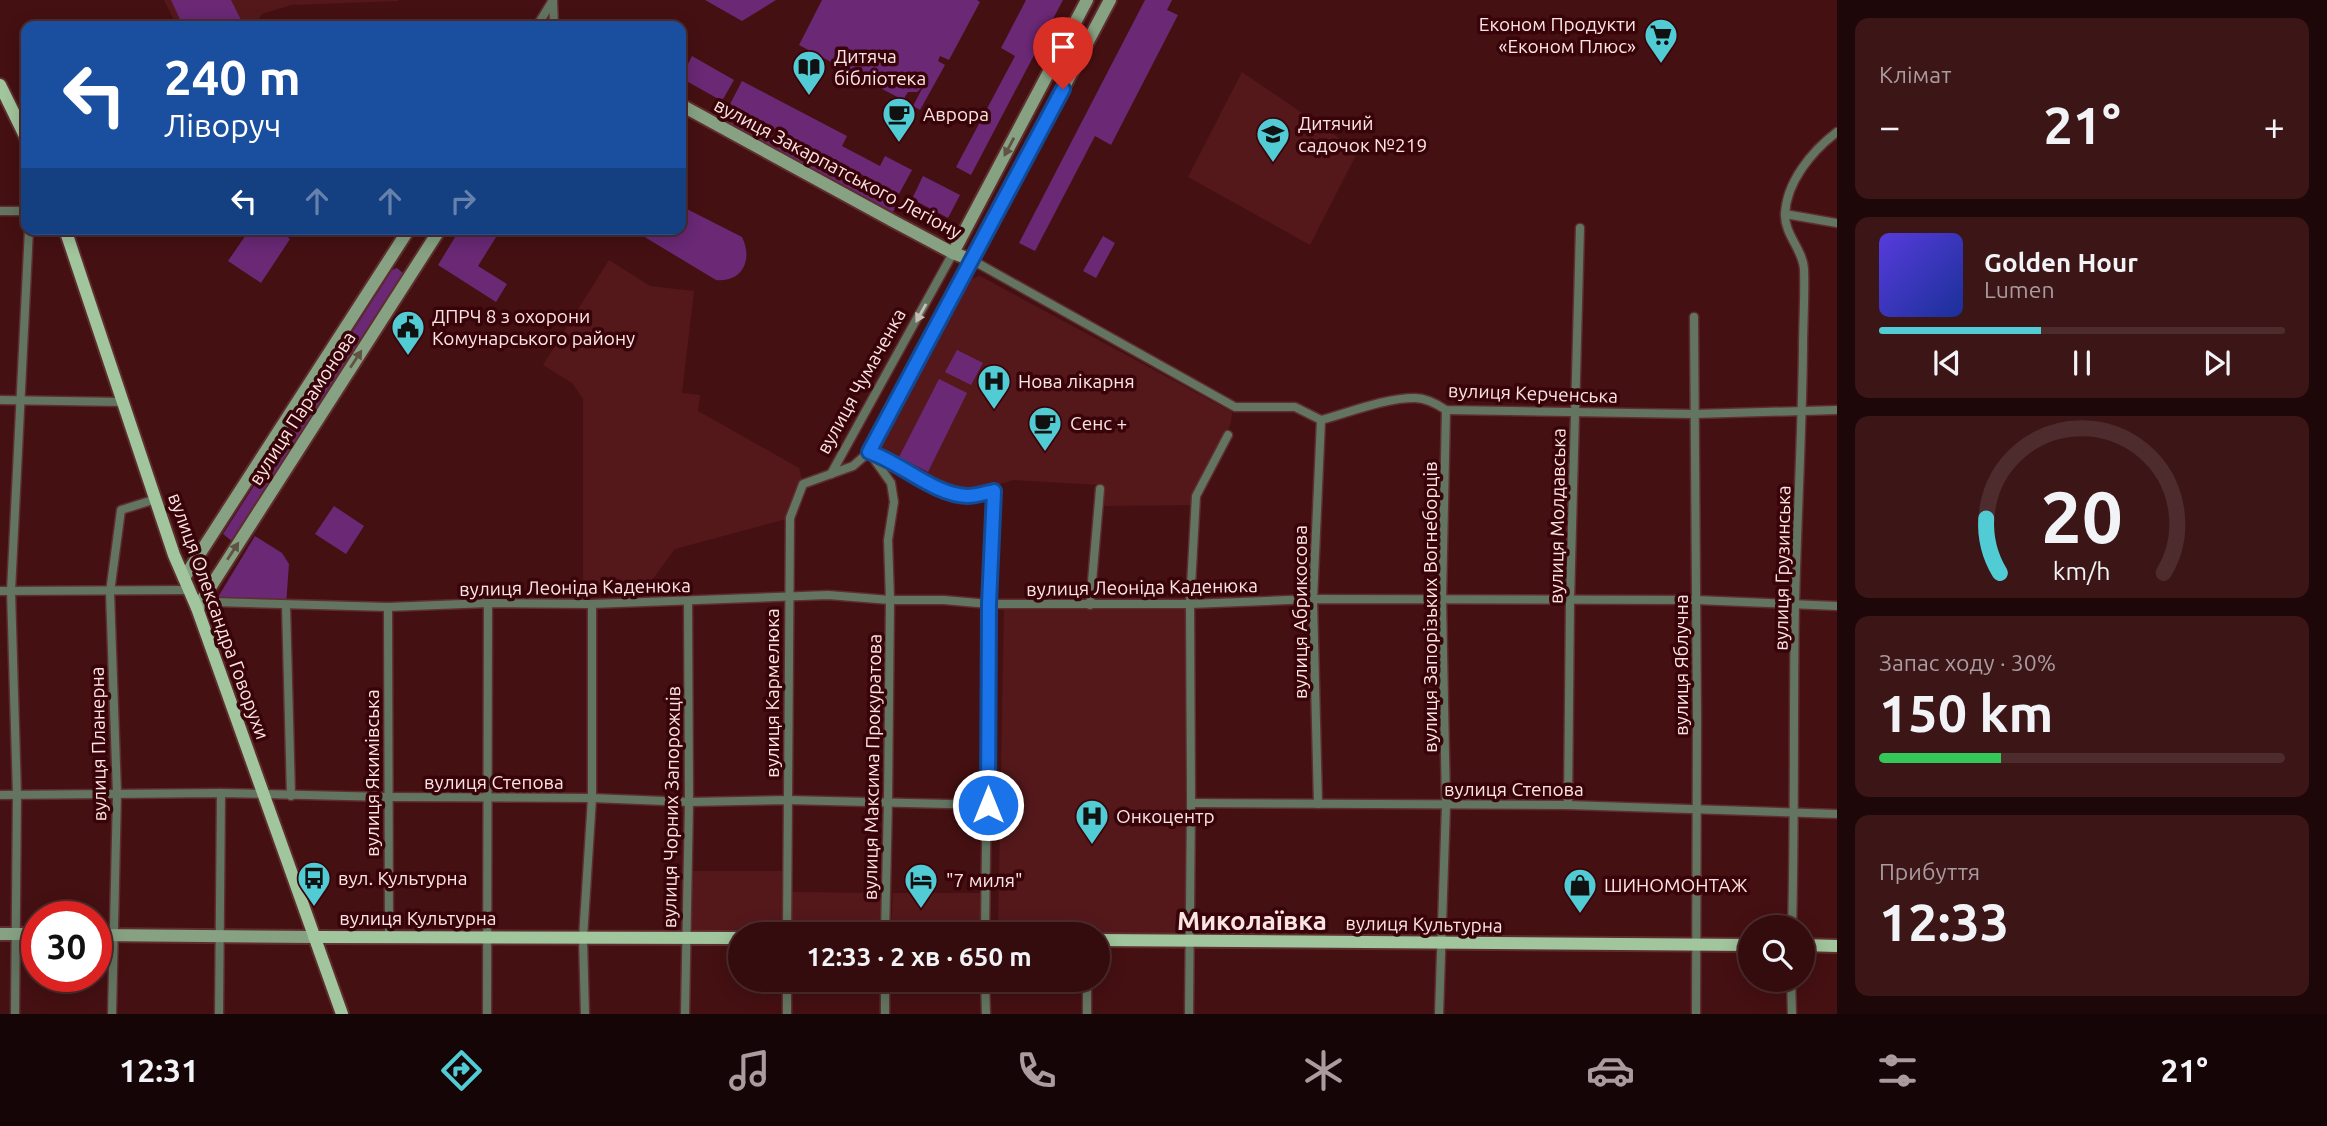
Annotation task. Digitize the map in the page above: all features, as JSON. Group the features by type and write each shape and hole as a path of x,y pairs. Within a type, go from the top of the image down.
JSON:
{"main road":[{"path":"0,85 21,128"},
{"name":"вулиця Олександра Говорухи","path":"67,235 186,584 197,608 342,1014"},
{"name":"вулиця Культурна","path":"314,937 728,938"},
{"name":"вулиця Культурна","path":"1110,940 1738,946"},
{"path":"1815,945 1837,946"}],"street":[{"path":"540,21 553,0 554,21"},
{"name":"вулиця Чумаченка","path":"831,475 1087,0"},
{"name":"вулиця Чумаченка","path":"831,475 853,466 869,452 1110,0"},
{"name":"вулиця Закарпатського Легіону","path":"686,108 953,253 972,260 1235,407 1295,407 1321,420"},
{"path":"1837,132 1821,144 1806,164 1790,191 1785,214 1837,223"},
{"path":"0,211 21,211"},
{"name":"вулиця Грузинська","path":"1785,214 1786,227 1804,265 1795,605 1792,915"},
{"name":"вулиця Молдавська","path":"1569,805 1570,601 1580,228"},
{"path":"15,1014 18,795 11,591 29,235"},
{"name":"вулиця Парамонова","path":"186,584 405,235"},
{"name":"вулиця Парамонова","path":"197,608 436,235"},
{"path":"392,256 414,270"},
{"name":"вулиця Яблучна","path":"1694,317 1696,1014"},
{"name":"вулиця Керченська","path":"1321,420 1383,403 1415,398 1424,399 1446,410 1694,414 1837,410"},
{"path":"0,400 123,402"},
{"name":"вулиця Запорізьких Вогнеборців","path":"1439,1014 1446,805 1443,599 1446,410"},
{"name":"вулиця Абрикосова","path":"1318,804 1313,599 1321,420"},
{"path":"1189,1014 1190,604 1196,496 1227,435"},
{"path":"869,452 888,458 927,482 953,493 965,496 994,491 989,604 985,922"},
{"name":"вулиця Максима Прокуратова","path":"869,452 891,483 894,494 888,540 890,600 885,922"},
{"name":"вулиця Кармелюка","path":"787,922 790,518 803,484 831,475"},
{"path":"1090,605 1100,489"},
{"name":"вулиця Планерна","path":"113,1014 117,794 110,592 121,510 156,499"},
{"path":"0,591 110,592 186,584"},
{"name":"вулиця Леоніда Каденюка","path":"197,608 215,602 388,607 488,603 592,604 788,596 1090,605 1313,599 1443,599 1696,600 1837,606"},
{"name":"вулиця Чорних Запорожців","path":"685,1014 689,802 688,601"},
{"path":"487,1014 488,603"},
{"path":"585,1014 583,938 592,798 592,604"},
{"path":"286,605 291,796"},
{"name":"вулиця Якимівська","path":"388,607 389,938"},
{"path":"219,1014 221,793"},
{"name":"вулиця Степова","path":"0,795 221,793 592,798 689,802 888,801 988,805"},
{"name":"вулиця Степова","path":"1191,803 1569,805 1837,814"},
{"path":"0,934 21,934"},
{"name":"вулиця Культурна","path":"113,935 314,937"},
{"path":"787,992 787,1014"},
{"path":"885,992 885,1014"},
{"path":"985,992 986,1014"},
{"path":"1087,992 1087,1014"},
{"path":"1791,992 1792,1014"}],"shaded area":[{"path":"164,0 398,0 291,5 262,14 257,21 174,21"},
{"path":"171,0 231,0 242,21 181,21"},
{"path":"705,0 776,0 742,21"},
{"path":"822,0 980,2 949,60 940,56 938,61 945,65 920,110 913,106 923,87 917,92 908,92 903,100 799,45"},
{"path":"1026,0 1063,0 971,175 956,167 1015,56 1001,48"},
{"path":"1145,0 1172,0 1167,10 1178,15 1111,145 1095,136 1035,251 1019,243"},
{"path":"692,56 734,80 722,101 686,81 686,68"},
{"name":"Дитячий садочок №219","path":"1242,72 1358,151 1310,245 1188,177"},
{"path":"742,81 847,136 842,146 880,166 885,156 912,170 899,194 729,106"},
{"path":"726,111 898,202 893,212 721,120"},
{"path":"923,176 960,195 948,218 912,199"},
{"path":"686,209 742,237 746,253 743,268 733,278 716,280 641,235 686,235"},
{"path":"246,235 285,235 290,239 261,283 228,261"},
{"path":"456,235 497,235 478,266 507,284 496,302 438,265"},
{"path":"1103,236 1115,243 1096,278 1083,271"},
{"path":"609,260 650,286 694,291 682,393 700,395 698,411 799,468 803,484 790,518 675,549 646,588 583,588 583,399 572,383 543,365"},
{"path":"397,268 404,274 233,542 223,534 392,270"},
{"path":"980,276 1232,412 1231,423 1192,505 1101,506 1102,485 1013,480 973,493 936,483 881,448 971,279"},
{"path":"957,350 983,363 971,385 945,372"},
{"path":"939,379 967,393 928,472 899,457"},
{"path":"334,506 364,526 346,554 315,534"},
{"path":"255,536 282,553 289,564 286,605 215,602"},
{"name":"Онкоцентр","path":"1004,610 1185,610 1185,935 1110,935 1110,922 998,922"},
{"path":"690,871 785,871 784,922 728,922 728,932 689,931"},
{"path":"791,892 882,893 881,922 790,922"},
{"path":"893,893 984,893 983,922 891,922"}],"place":[{"name":"Економ Продукти «Економ Плюс»","path":"1661,65"},
{"name":"Дитяча бібліотека","path":"809,97"},
{"name":"Аврора","path":"899,144"},
{"name":"Дитячий садочок №219","path":"1273,164"},
{"name":"ДПРЧ 8 з охорони Комунарського району","path":"408,357"},
{"name":"Нова лікарня","path":"994,411"},
{"name":"Сенс +","path":"1045,453"},
{"name":"Онкоцентр","path":"1092,846"},
{"name":"вул. Культурна","path":"314,908"},
{"name":"\"7 миля\"","path":"921,910"},
{"name":"ШИНОМОНТАЖ","path":"1580,915"}],"district":[{"name":"Миколаївка","path":"1252,921"}],"route":[{"path":"988,805 989,604 994,491 965,496 953,493 927,482 888,458 869,452 1063,89"}]}
